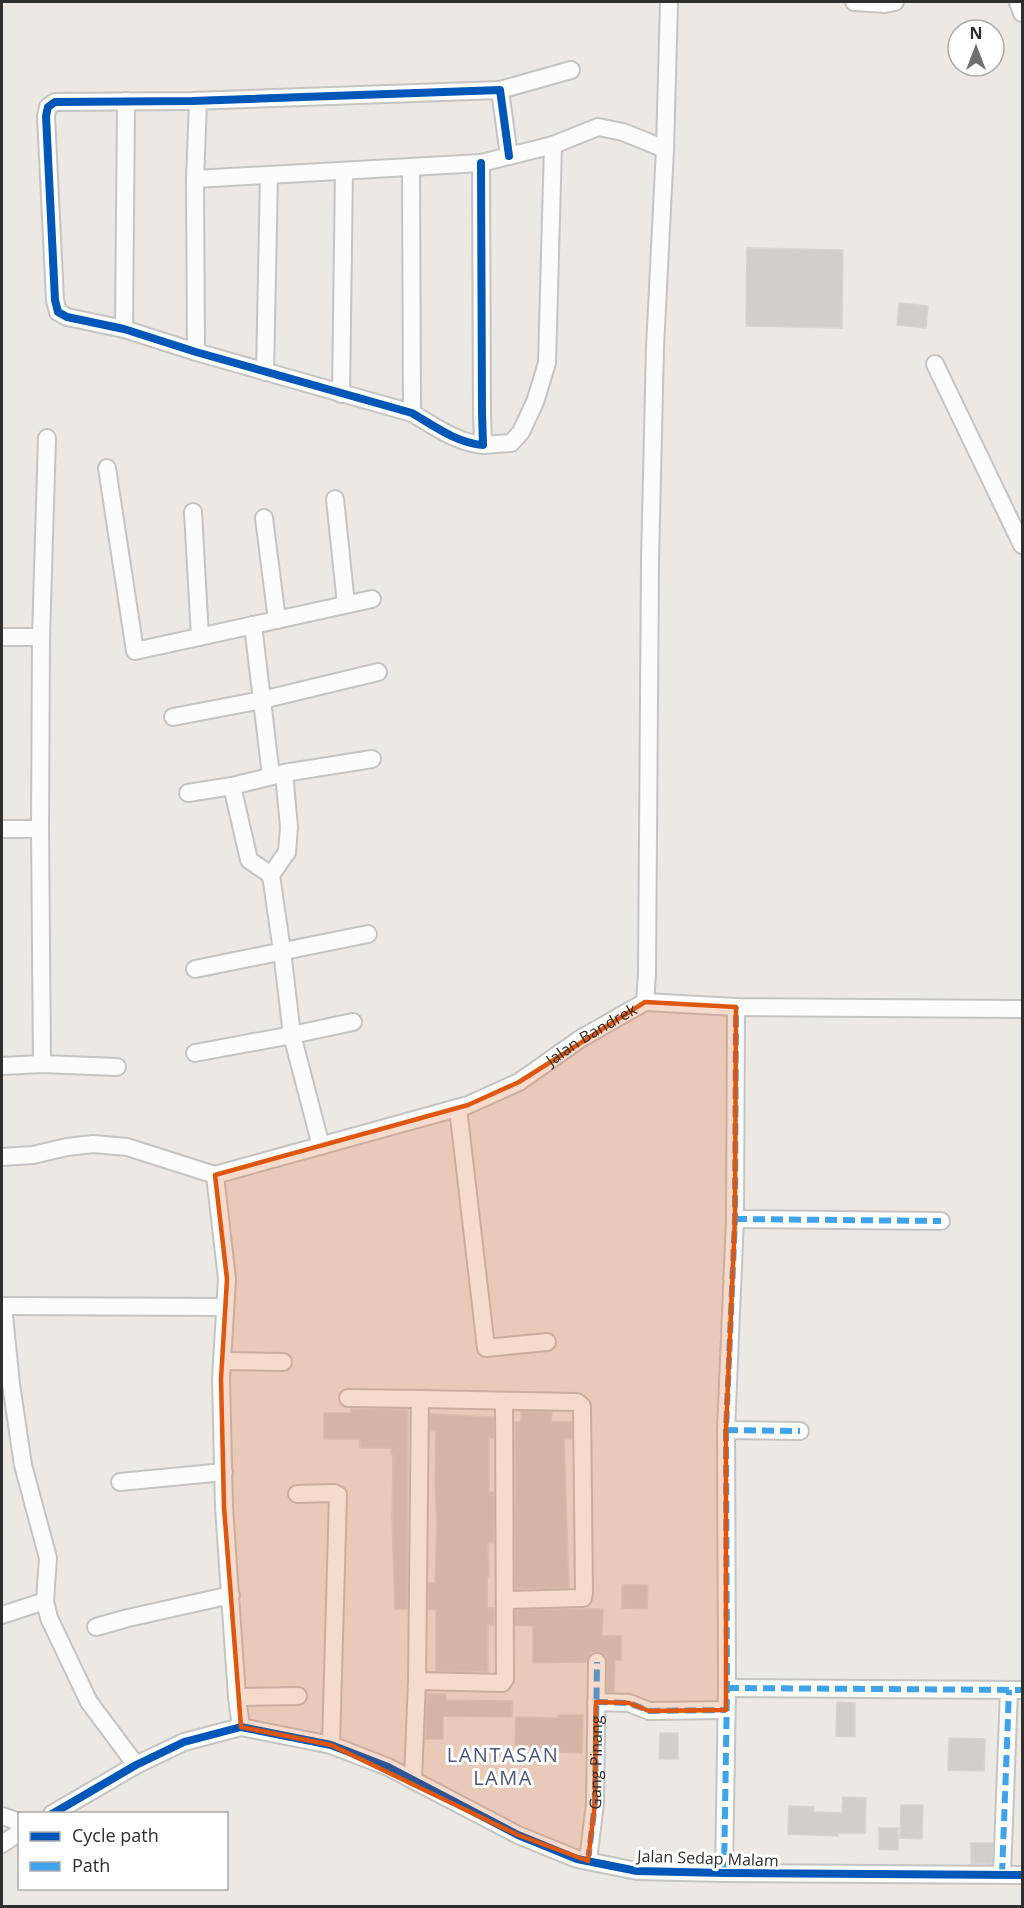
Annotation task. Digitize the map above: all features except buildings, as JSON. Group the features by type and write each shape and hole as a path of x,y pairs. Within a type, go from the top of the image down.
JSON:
{"street":[{"path":"645,1002 655,346 665,149 669,2"},
{"path":"854,2 885,4 895,2"},
{"path":"1018,2 1023,13"},
{"path":"553,145 547,363 535,402 521,432 511,443 493,446 468,442 438,429 412,413 196,352 124,329 67,317 58,312 55,300 46,116 48,106 55,102 198,101 500,90 571,70"},
{"path":"500,90 510,156"},
{"path":"124,329 126,101"},
{"path":"196,352 195,179 198,101"},
{"path":"195,179 481,163 553,145 598,127 623,132 665,149"},
{"path":"481,163 483,445"},
{"path":"411,167 412,413"},
{"path":"341,394 344,171"},
{"path":"265,372 269,175"},
{"path":"935,364 1023,545"},
{"path":"42,1064 41,637 47,438"},
{"path":"107,468 135,651 372,599"},
{"path":"335,499 346,604"},
{"path":"193,512 200,637"},
{"path":"264,518 277,620"},
{"path":"253,625 262,700 289,827 288,846 271,875 292,1035 321,1146"},
{"path":"2,637 41,637"},
{"path":"173,717 262,700 378,672"},
{"path":"188,793 232,786 278,774 372,759"},
{"path":"232,786 249,860 271,875"},
{"path":"2,829 40,829"},
{"path":"195,969 368,934"},
{"name":"Jalan Bandrek","path":"215,1175 458,1108 519,1082 580,1040 645,1002 736,1007 1023,1009"},
{"path":"724,1873 727,1688 726,1430 735,1219 736,1007"},
{"path":"195,1053 353,1022"},
{"path":"2,1066 42,1064 117,1067"},
{"path":"458,1108 486,1348 547,1342"},
{"path":"2,1157 33,1155 93,1144 127,1147 215,1175 226,1280 222,1361 224,1472 237,1697 241,1727 184,1742 136,1765 55,1812"},
{"path":"735,1219 941,1221"},
{"path":"136,1765 89,1702 49,1618 45,1600 48,1558 22,1465 6,1384 2,1306 225,1307"},
{"path":"222,1361 283,1362"},
{"path":"348,1398 577,1402 582,1406 583,1598 505,1600"},
{"path":"413,1780 417,1681 420,1399"},
{"path":"417,1681 502,1683 505,1679 504,1401"},
{"path":"726,1430 800,1431"},
{"path":"120,1482 224,1472"},
{"path":"297,1494 334,1493 338,1495 331,1744"},
{"path":"96,1627 231,1595"},
{"path":"2,1615 45,1600"},
{"name":"Gang Pinang","path":"588,1861 595,1803 597,1662"},
{"path":"727,1688 1016,1690 1002,1875"},
{"path":"237,1697 298,1696"},
{"path":"596,1702 629,1703 649,1711 726,1710"},
{"name":"Jalan Sedap Malam","path":"241,1727 331,1744 388,1767 518,1834 577,1859 637,1871 1023,1875"},
{"path":"2,1816 18,1821"},
{"path":"2,1844 18,1833"}],"highlighted area":[{"path":"645,1002 736,1007 735,1219 726,1430 726,1710 649,1711 629,1703 596,1702 595,1803 588,1861 518,1835 331,1745 241,1727 224,1507 221,1379 227,1279 215,1175 468,1105 519,1082"}],"marked path":[{"path":"724,1873 727,1688 726,1430 735,1219 736,1007"},
{"path":"735,1219 941,1221"},
{"path":"726,1430 800,1431"},
{"path":"588,1861 595,1803 597,1662"},
{"path":"727,1688 1022,1690"},
{"path":"1002,1875 1009,1690"},
{"path":"596,1702 629,1703 649,1711 726,1710"}],"cycle path":[{"path":"481,163 483,445 455,437 412,413 196,352 124,329 67,317 58,312 55,300 46,116 48,107 55,102 192,101 500,90 509,156"},
{"path":"55,1812 136,1765 184,1742 241,1727 331,1745 388,1767 518,1835 577,1859 637,1871 1022,1875"}],"district":[{"name":"LANTASAN LAMA","path":"503,1766"}]}
